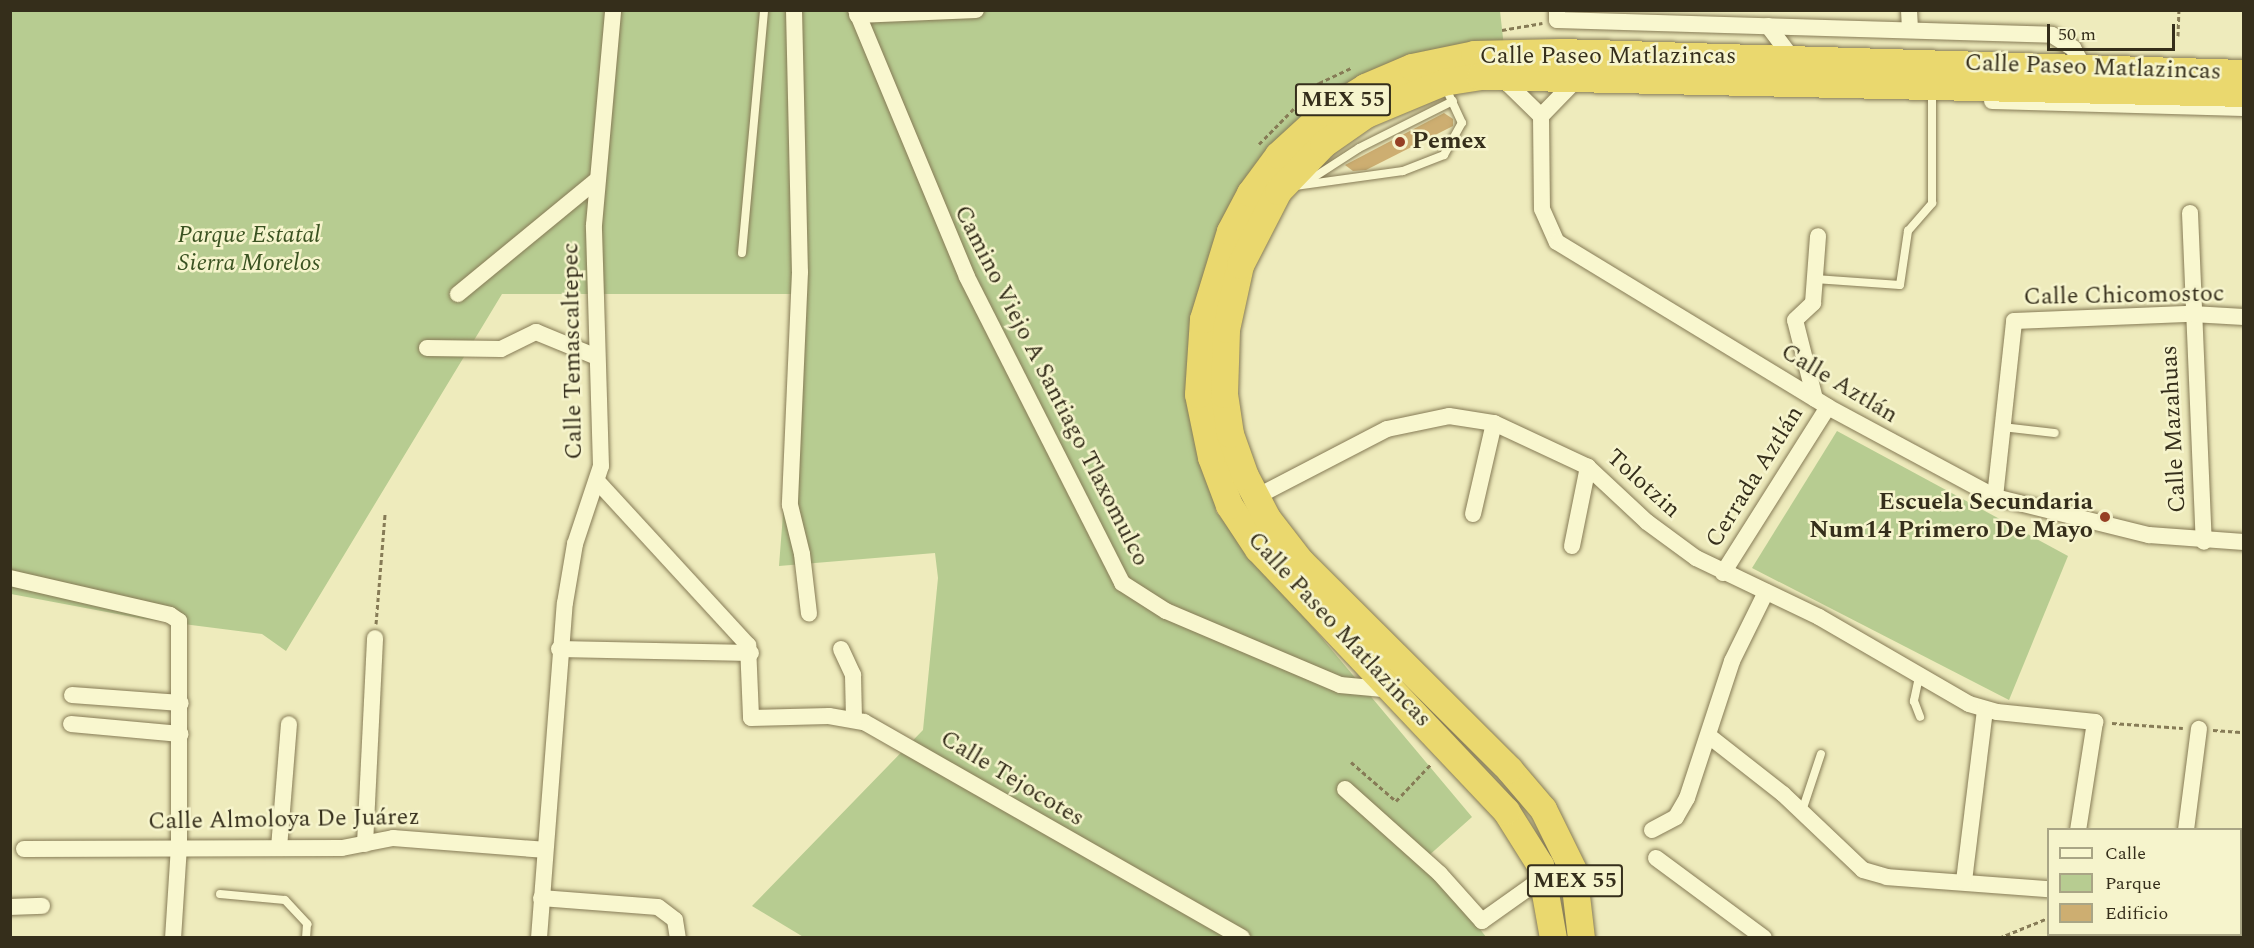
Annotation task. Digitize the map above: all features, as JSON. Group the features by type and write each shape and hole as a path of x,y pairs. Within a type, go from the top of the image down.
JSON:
{"highway":[{"name":"Calle Paseo Matlazincas","path":"1553,938 1544,877 1506,811 1449,745 1247,536 1229,505 1207,445 1198,394 1203,319 1230,231 1250,193 1289,142 1325,112 1365,87 1439,60 1507,52 2244,73"},
{"name":"Calle Paseo Matlazincas","path":"1581,938 1578,892 1555,828 1509,769 1421,684 1301,562 1254,498 1230,435 1224,348 1240,265 1278,190 1342,129 1388,102 1448,92 1499,75 1658,76 2244,93"}],"street":[{"name":"Calle Temascaltepec","path":"539,938 559,649 575,544 598,482 602,453 597,357 597,180 613,10"},
{"path":"794,10 800,280 790,505 802,554 809,614"},
{"path":"856,13 975,10"},
{"path":"1557,10 1557,20 2052,35 2073,48 2084,68"},
{"path":"1909,10 1910,29"},
{"name":"Camino Viejo A Santiago Tlaxomulco","path":"856,13 966,277 1122,583 1166,611 1332,682 1358,689 1394,690 1421,684"},
{"path":"1768,26 1793,59"},
{"path":"1499,75 1542,116 1581,75"},
{"path":"1658,76 1678,91 2244,108"},
{"name":"Calle Aztlán","path":"1542,116 1542,209 1557,242 1822,403 1995,497 2149,535 2204,542 2244,542"},
{"path":"458,294 597,180"},
{"name":"Calle Mazahuas","path":"2190,213 2192,314 2204,542"},
{"path":"1818,237 1815,279 1809,309 1795,320 1822,403"},
{"name":"Calle Chicomostoc","path":"2001,427 2010,329 2016,321 2192,314 2244,317"},
{"path":"427,348 501,349 536,332 597,357"},
{"name":"Cerrada Aztlán","path":"1723,573 1822,403"},
{"name":"Tolotzin","path":"1254,498 1387,429 1449,416 1494,423 1588,466 1673,543 1723,573 1766,592 1919,677 1985,710"},
{"path":"1473,514 1494,423"},
{"path":"1995,497 2001,427"},
{"path":"1572,546 1588,466"},
{"path":"559,649 751,653 744,639 598,482"},
{"path":"10,578 170,615 180,624 182,734 179,846 173,938"},
{"path":"1652,830 1679,814 1709,736 1732,661 1766,592"},
{"path":"365,844 375,638"},
{"path":"841,649 853,675 854,719"},
{"name":"Calle Tejocotes","path":"751,653 748,710 753,718 854,719 894,737 1242,938"},
{"path":"72,695 182,703"},
{"path":"1964,881 1985,710 2095,722 2078,828"},
{"path":"70,724 182,734"},
{"path":"279,848 289,724"},
{"path":"2186,828 2199,729"},
{"path":"1709,736 1801,812 1863,870 1887,877 2047,889"},
{"path":"1345,789 1426,866 1440,874 1482,921 1544,877"},
{"name":"Calle Almoloya De Juárez","path":"24,849 179,846 279,848 365,844 393,838 544,850"},
{"path":"1656,858 1764,938"},
{"path":"541,898 639,903 672,916 678,938"},
{"path":"10,907 42,906"}],"lane":[{"path":"742,253 764,10"},
{"path":"1278,190 1305,183 1383,175 1434,161 1460,134 1461,118 1448,92 1305,183"},
{"path":"1815,279 1894,288 1901,283 1908,231 1932,203 1932,99"},
{"path":"2001,427 2055,433"},
{"path":"1919,677 1914,700 1920,717"},
{"path":"1801,812 1821,754"},
{"path":"220,894 285,900 307,924 306,938"}],"path":[{"path":"2178,36 2179,10"},
{"path":"2219,10 2235,10"},
{"path":"375,638 385,514"},
{"path":"2095,722 2244,732"},
{"path":"1351,762 1396,801 1449,745"},
{"path":"1999,938 2047,919"}],"green space":[{"name":"Parque Estatal Sierra Morelos","path":"10,11 1500,11 1507,74 1436,83 1286,164 1197,359 1216,512 1472,817 1426,858 1486,937 805,938 752,906 923,730 938,578 935,553 779,566 800,294 502,294 286,651 262,634 144,619 11,594"},
{"path":"1837,431 2068,556 2009,700 1752,568"}],"building":[{"name":"Pemex","path":"1444,113 1453,119 1453,126 1366,170 1353,171 1345,165"}],"place":[{"name":"Pemex","path":"1400,142"},
{"name":"Escuela Secundaria Num14 Primero De Mayo","path":"2105,517"}]}
